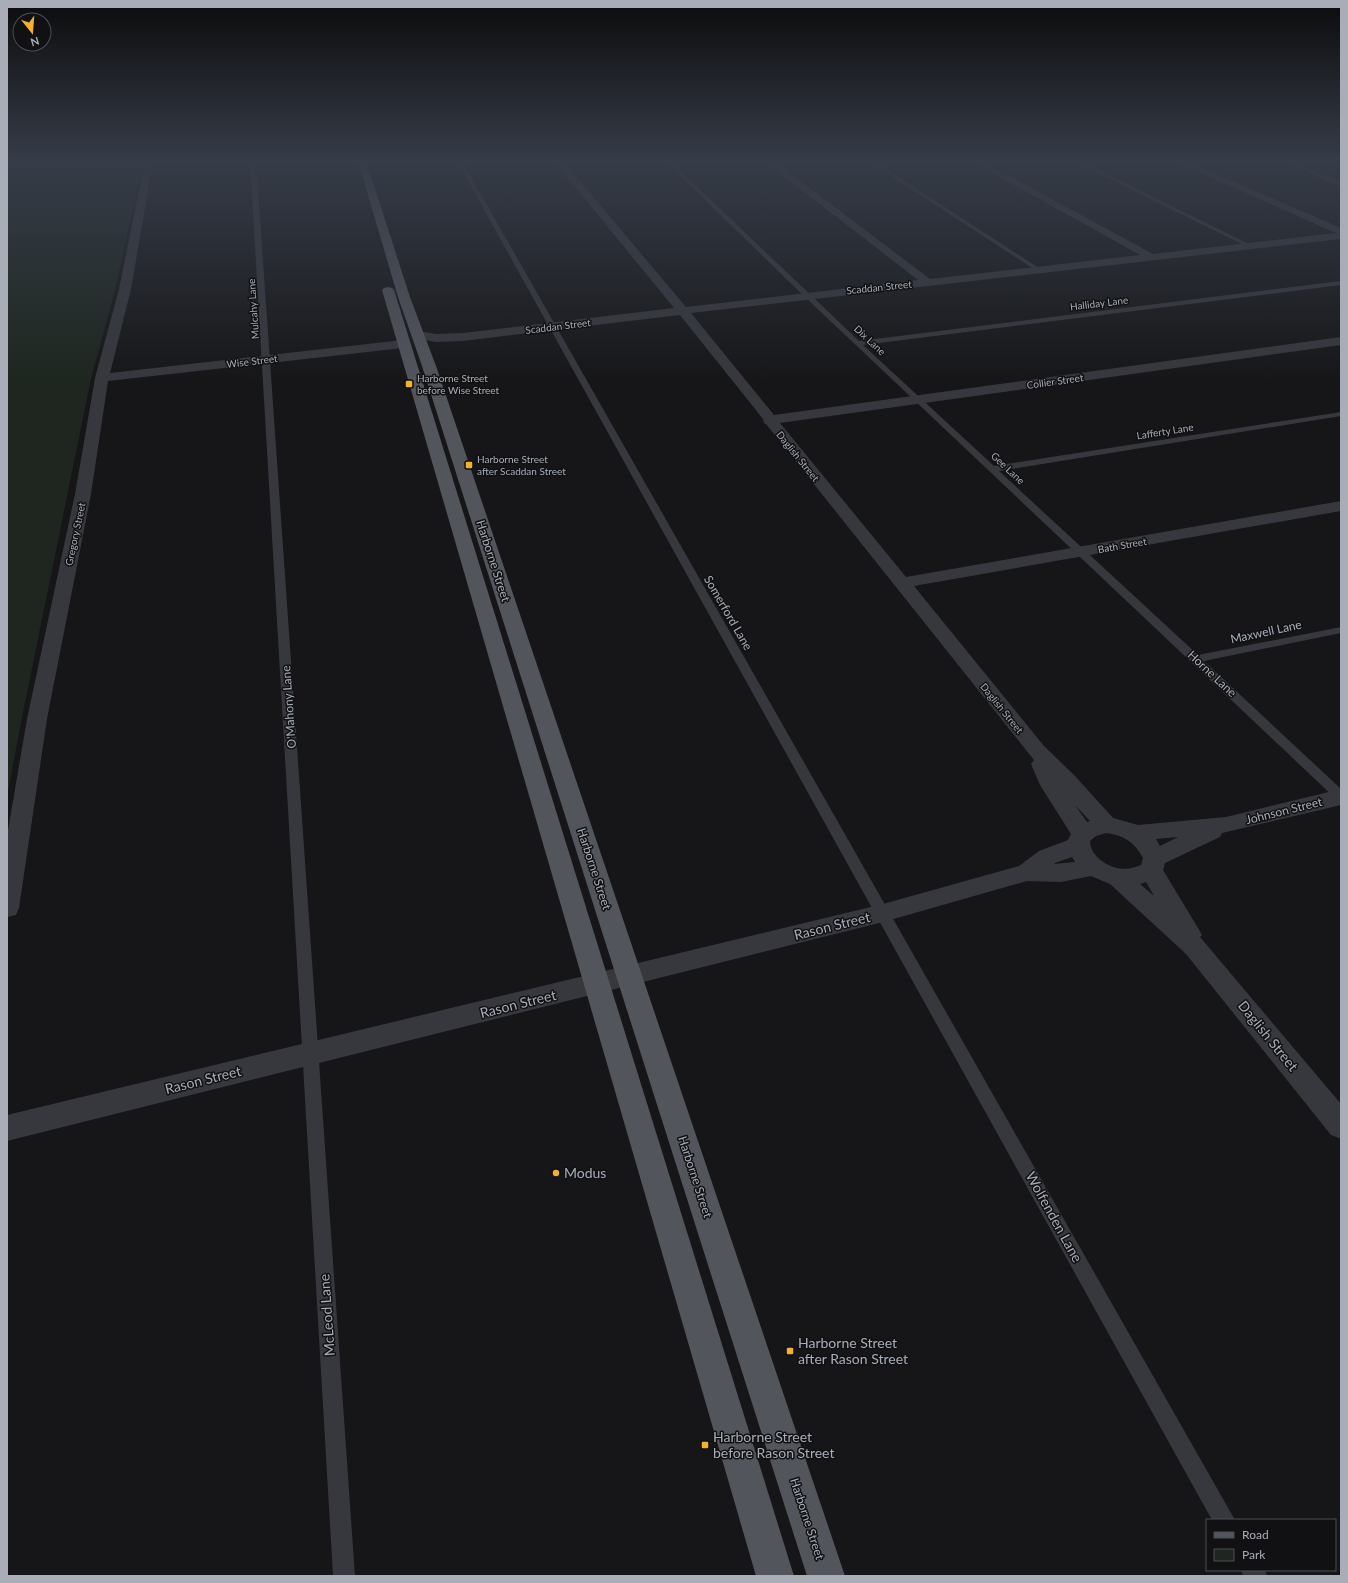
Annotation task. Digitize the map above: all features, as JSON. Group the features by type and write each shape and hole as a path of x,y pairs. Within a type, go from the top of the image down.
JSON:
{"main road":[{"name":"Harborne Street","path":"385,235 404,297 410,339 596,984 775,1576"},
{"name":"Harborne Street","path":"385,279 410,339 629,976 826,1576"}],"street":[{"name":"Gregory Street","path":"7,908 36,719 83,494 102,378 125,289 135,235"},
{"name":"Daglish Street","path":"619,235 683,311 769,420 1037,751 1067,781 1106,826"},
{"path":"865,235 927,282"},
{"path":"1110,235 1151,257"},
{"name":"Scaddan Street","path":"410,339 463,337 927,282 1341,236"},
{"name":"Wise Street","path":"102,378 267,359 410,339"},
{"name":"Collier Street","path":"769,420 1341,341"},
{"name":"Bath Street","path":"902,583 1341,506"},
{"name":"Daglish Street","path":"1037,751 1050,785 1081,840"},
{"name":"Johnson Street","path":"1135,832 1226,825 1341,796"},
{"name":"Johnson Street","path":"1153,864 1226,825"},
{"path":"1106,826 1116,826 1135,832 1149,844 1153,864 1137,877 1116,877 1104,873 1094,867 1083,857 1081,840 1093,829 1106,826"},
{"name":"Rason Street","path":"1026,872 1047,857 1081,840"},
{"name":"Daglish Street","path":"1153,864 1169,899 1195,947"},
{"name":"Rason Street","path":"7,1128 883,913 1026,872 1061,873 1094,867"},
{"name":"Daglish Street","path":"1116,877 1195,947 1341,1126"}],"lane":[{"name":"Mulcahy Lane","path":"258,235 267,359"},
{"name":"Somerford Lane","path":"500,235 883,913"},
{"name":"Dix Lane","path":"743,235 920,400"},
{"path":"984,235 1039,270"},
{"path":"1227,235 1250,246"},
{"name":"Halliday Lane","path":"859,343 1341,283"},
{"name":"O'Mahony Lane","path":"267,359 310,1054"},
{"name":"Gee Lane","path":"920,400 1082,552"},
{"name":"Lafferty Lane","path":"993,468 1341,414"},
{"name":"Horne Lane","path":"1082,552 1341,796"},
{"name":"Maxwell Lane","path":"1196,660 1341,630"},
{"name":"Wolfenden Lane","path":"883,913 1223,1519"},
{"name":"McLeod Lane","path":"310,1054 344,1576"}],"green space":[{"path":"7,235 127,235 115,290 91,379 7,797"}],"place":[{"name":"Harborne Street before Wise Street","path":"409,384"},
{"name":"Harborne Street after Scaddan Street","path":"469,465"},
{"name":"Modus","path":"556,1173"},
{"name":"Harborne Street after Rason Street","path":"790,1351"},
{"name":"Harborne Street before Rason Street","path":"705,1445"}]}
